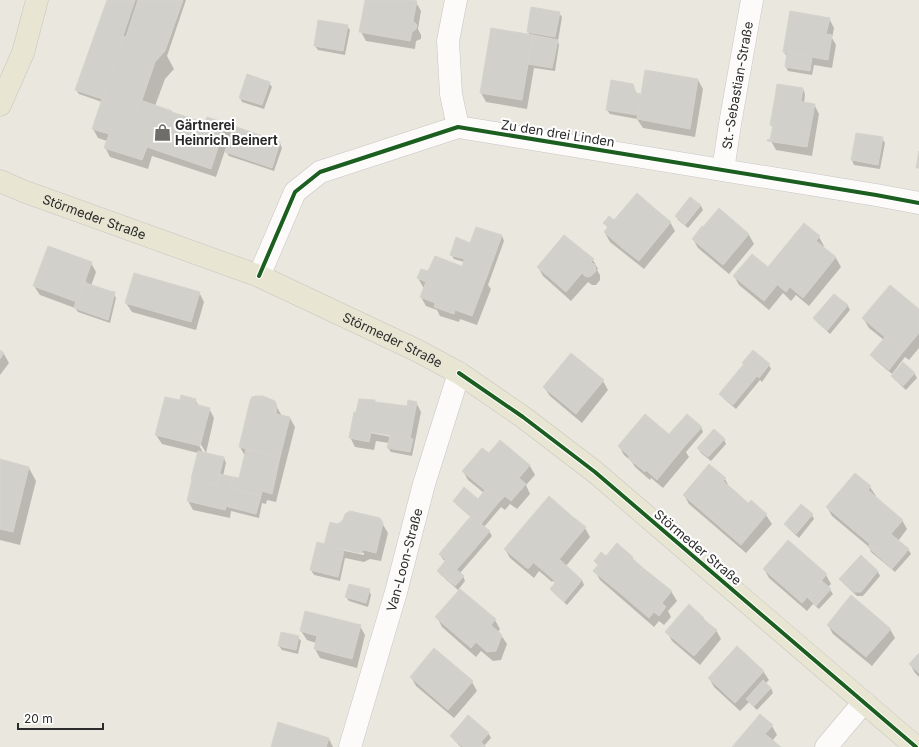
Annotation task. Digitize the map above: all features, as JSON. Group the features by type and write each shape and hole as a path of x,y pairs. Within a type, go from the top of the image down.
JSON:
{"main road":[{"path":"0,105 23,53 37,0"},
{"name":"Störmeder Straße","path":"0,181 23,191 259,276 416,350 459,373 523,417 595,472 916,747"}],"street":[{"path":"456,0 448,41 451,94 458,127"},
{"name":"St.-Sebastian-Straße","path":"723,170 752,0"},
{"name":"Zu den drei Linden","path":"259,276 295,192 320,172 458,127 919,203"},
{"name":"Van-Loon-Straße","path":"350,747 396,592 424,484 459,373"},
{"path":"826,747 864,702"}],"building":[{"path":"107,0 135,0 102,99 75,90"},
{"path":"138,0 183,0 165,51 126,37"},
{"path":"365,0 417,1 413,21 417,25 416,29 412,32 410,41 359,32"},
{"path":"531,7 560,12 555,37 527,32"},
{"path":"790,11 830,18 826,34 832,35 828,60 783,52"},
{"path":"318,20 348,25 343,51 314,46"},
{"path":"491,28 533,35 522,100 480,93"},
{"path":"533,35 558,40 552,68 528,64"},
{"path":"123,36 165,51 155,62 137,110 102,99"},
{"path":"787,52 812,57 810,71 785,67"},
{"path":"645,70 698,79 690,129 637,119"},
{"path":"247,74 270,82 262,105 239,98"},
{"path":"611,80 633,84 636,93 641,94 637,115 606,110"},
{"path":"777,84 803,88 801,101 775,97"},
{"path":"775,97 815,104 807,147 767,141 768,139 770,140 773,125 770,125"},
{"name":"Gärtnerei Heinrich Beinert","path":"102,99 137,110 140,100 205,123 207,117 226,123 211,169 147,147 142,160 104,148 109,134 92,129"},
{"path":"234,126 280,142 272,168 225,152"},
{"path":"856,133 883,137 878,165 851,160"},
{"path":"919,151 919,168 916,168"},
{"path":"637,193 653,207 621,247 604,232 608,227 603,223 609,216 614,220"},
{"path":"690,197 701,205 685,225 675,216"},
{"path":"653,207 671,222 639,261 621,247"},
{"path":"719,208 749,234 723,265 692,239"},
{"path":"804,223 820,236 816,241 836,257 803,298 790,287 786,292 763,273"},
{"path":"476,227 502,235 496,252 470,243"},
{"path":"564,235 594,259 591,262 595,265 596,271 591,276 586,277 582,273 566,292 537,267"},
{"path":"456,237 470,243 464,259 450,255"},
{"path":"470,243 496,252 486,279 468,273 469,269 462,266"},
{"path":"48,246 92,262 77,302 33,286"},
{"path":"752,254 768,267 763,273 777,285 764,301 733,276"},
{"path":"435,256 469,269 468,273 486,279 472,316 455,310 454,314 434,307 435,303 420,297 426,282 417,278 421,269 428,271"},
{"path":"134,273 200,292 191,322 125,303"},
{"path":"85,281 86,283 115,292 108,320 74,308"},
{"path":"890,285 919,309 919,333 903,352 862,318"},
{"path":"834,294 848,305 827,331 813,318"},
{"path":"885,337 903,352 889,370 870,355"},
{"path":"0,350 4,353 0,359"},
{"path":"753,350 770,364 759,378 742,363"},
{"path":"571,353 604,380 576,414 543,387"},
{"path":"903,362 915,373 903,386 891,376"},
{"path":"743,365 757,376 733,405 719,394"},
{"path":"181,395 196,399 195,404 210,408 200,446 155,435 165,397 180,400"},
{"path":"263,396 275,401 277,406 276,414 290,417 280,457 239,447 250,401 252,397"},
{"path":"359,399 375,400 375,402 407,406 408,400 417,402 410,439 371,432 369,442 349,438 354,412 356,412"},
{"path":"645,414 684,447 657,480 646,470 645,472 628,458 630,457 618,446"},
{"path":"687,414 702,427 684,447 669,434"},
{"path":"714,429 725,439 708,457 697,448"},
{"path":"390,436 413,439 410,452 387,448"},
{"path":"500,440 530,465 519,478 526,484 511,501 505,496 499,502 462,471 482,448 489,453"},
{"path":"246,449 280,457 272,494 262,491 261,496 230,488 233,477 239,478"},
{"path":"198,451 224,457 217,485 191,479"},
{"path":"0,459 29,467 13,532 0,529"},
{"path":"709,464 726,478 723,481 736,492 712,520 683,495"},
{"path":"855,473 871,486 868,490 903,520 877,550 826,507"},
{"path":"220,474 233,477 225,510 187,501 192,479 217,485"},
{"path":"464,487 478,499 485,490 499,502 481,524 453,501"},
{"path":"230,488 261,496 256,514 225,506"},
{"path":"736,492 748,503 751,500 767,514 741,545 712,520"},
{"path":"549,496 573,517 528,569 504,549"},
{"path":"801,504 813,514 796,534 784,524"},
{"path":"350,511 380,518 383,523 376,553 364,550 359,553 324,545 330,522 338,524 343,520 345,514"},
{"path":"471,516 490,531 467,558 449,542"},
{"path":"573,517 586,527 547,574 534,563"},
{"path":"891,534 909,549 892,569 868,547 870,544 877,550"},
{"path":"788,540 827,574 802,603 763,569"},
{"path":"317,542 344,550 338,577 310,570"},
{"path":"449,542 467,558 457,569 439,554"},
{"path":"617,543 643,568 621,594 593,571 598,565 594,561 601,552 606,556"},
{"path":"861,555 878,571 861,592 854,592 839,579"},
{"path":"559,559 568,567 556,582 547,574"},
{"path":"446,560 464,576 455,586 437,571"},
{"path":"568,567 582,580 564,602 550,589"},
{"path":"643,568 672,591 662,603 666,607 659,616 654,612 649,618 621,594"},
{"path":"821,580 831,589 816,606 807,597"},
{"path":"349,584 370,589 366,603 345,597"},
{"path":"460,589 496,619 491,625 502,635 496,651 487,652 476,642 471,648 435,617"},
{"path":"851,595 891,629 866,657 827,625"},
{"path":"689,604 704,618 703,619 717,630 694,656 665,632"},
{"path":"305,611 361,625 352,659 314,649 317,636 300,631"},
{"path":"281,632 299,636 296,650 278,646"},
{"path":"737,646 764,671 735,703 708,678"},
{"path":"434,648 473,681 448,710 410,677"},
{"path":"919,653 919,673 909,664"},
{"path":"763,680 771,688 754,706 746,699"},
{"path":"760,714 773,725 765,734 781,747 732,747"},
{"path":"468,715 489,733 481,742 486,747 463,747 450,736"},
{"path":"278,722 329,738 326,747 271,747"}],"cycle path":[{"path":"259,276 295,192 320,172 458,127 919,203"},
{"path":"459,373 523,417 595,472 916,747"}],"place":[{"name":"Gärtnerei Heinrich Beinert","path":"162,132"}]}
